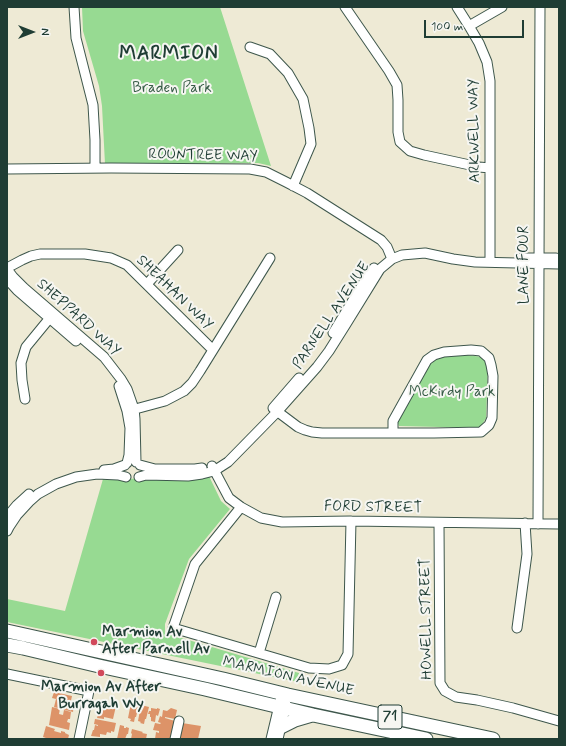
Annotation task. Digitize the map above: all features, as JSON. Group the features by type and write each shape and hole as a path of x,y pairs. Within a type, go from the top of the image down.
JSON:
{"highway":[{"name":"MARMION AVENUE","path":"7,631 493,739"},
{"name":"MARMION AVENUE","path":"7,645 198,687 313,715 426,739"},
{"path":"279,733 295,720 313,715"}],"street":[{"path":"74,7 76,38 93,105 95,168"},
{"path":"345,7 397,84 398,132 400,142 410,151 479,167 490,168"},
{"name":"ARKWELL WAY","path":"457,7 479,42 487,62 490,81 490,260"},
{"path":"469,26 502,7"},
{"name":"LANE FOUR","path":"538,524 540,7"},
{"path":"250,47 270,54 288,73 303,99 311,144 293,186"},
{"name":"ROUNTREE WAY","path":"7,169 250,169 266,172 293,186 381,240 387,247 391,257"},
{"name":"PARNELL AVENUE","path":"8,523 38,494 56,484 76,477 97,474 118,475 131,480 146,475 188,476 213,469 228,462 275,410 311,365 325,346 367,277 377,264 404,250 428,248 452,254 490,260 539,261 559,264"},
{"path":"147,284 178,250"},
{"name":"SHEAHAN WAY","path":"7,268 31,256 40,254 85,254 106,256 127,265 213,350 200,371 184,391 166,401 130,410"},
{"path":"213,350 270,258"},
{"name":"PARNELL AVENUE","path":"539,261 559,258"},
{"name":"SHEPPARD WAY","path":"7,268 13,277 24,288 104,357 121,379 126,389 130,410 132,464"},
{"name":"SHEPPARD WAY","path":"7,280 102,364 113,376 130,410"},
{"path":"25,399 21,363 26,347 50,319"},
{"path":"275,410 298,427 312,432 434,433 481,432 489,424 492,418 492,376 489,358 481,351 471,350 444,352 434,355 427,360 393,421 393,432"},
{"path":"126,477 123,471 132,464 141,473 139,477"},
{"name":"PARNELL AVENUE","path":"8,523 24,498 45,482 70,472 111,470 132,464 155,469 213,469"},
{"name":"FORD STREET","path":"213,469 229,498 241,507 261,518 282,522 351,521 559,524"},
{"path":"241,507 195,564 173,628 309,668 329,669 342,665 348,654 351,521"},
{"name":"HOWELL STREET","path":"439,523 440,683 442,687 445,691 456,697 491,703 559,721"},
{"path":"517,628 528,554 526,523"},
{"path":"259,653 276,597"},
{"path":"7,674 89,691 79,739"},
{"path":"271,739 285,694"},
{"path":"279,733 282,707"},
{"path":"175,739 179,721"}],"green space":[{"name":"Braden Park","path":"82,7 220,7 271,166 258,163 105,164 102,106 99,86 83,31"},
{"name":"McKirdy Park","path":"467,355 482,357 488,364 486,418 480,428 399,426 397,421 429,365 439,357"},
{"path":"208,474 221,501 230,509 189,559 165,624 165,633 299,673 298,682 7,622 7,599 65,611 103,479 192,478"}],"building":[{"path":"54,692 72,696 70,705 74,706 73,712 54,707 56,699 52,698"},
{"path":"100,702 116,706 113,719 104,717 104,719 97,718 100,709"},
{"path":"131,703 139,705 134,722 130,721 131,719 128,718"},
{"path":"141,705 149,707 144,724 138,721"},
{"path":"52,707 60,709 59,714 63,715 64,710 71,712 70,719 68,719 67,722 70,723 69,730 49,725"},
{"path":"151,708 160,709 158,716 156,715 155,722 151,721 150,714 148,714 149,711 151,711"},
{"path":"171,708 177,710 175,719 165,718 175,721 171,739 155,739 156,732 159,733 159,731 153,730 155,723 160,724 161,723 158,722 160,716 162,717 163,710 167,711"},
{"path":"95,719 116,723 114,732 107,732 106,735 100,734 100,737 91,736 95,725 98,726 94,724"},
{"path":"182,723 201,726 198,739 178,739"},
{"path":"120,725 124,726 124,728 129,728 125,739 117,739"},
{"path":"46,726 55,729 54,731 61,733 61,731 65,732 69,735 68,739 49,739 43,737"},
{"path":"132,729 147,734 146,739 131,739"}],"place":[{"name":"Marmion Av After Parnell Av","path":"94,642"},
{"name":"Marmion Av After Burragah Wy","path":"101,673"}],"district":[{"name":"MARMION","path":"169,55"}]}
